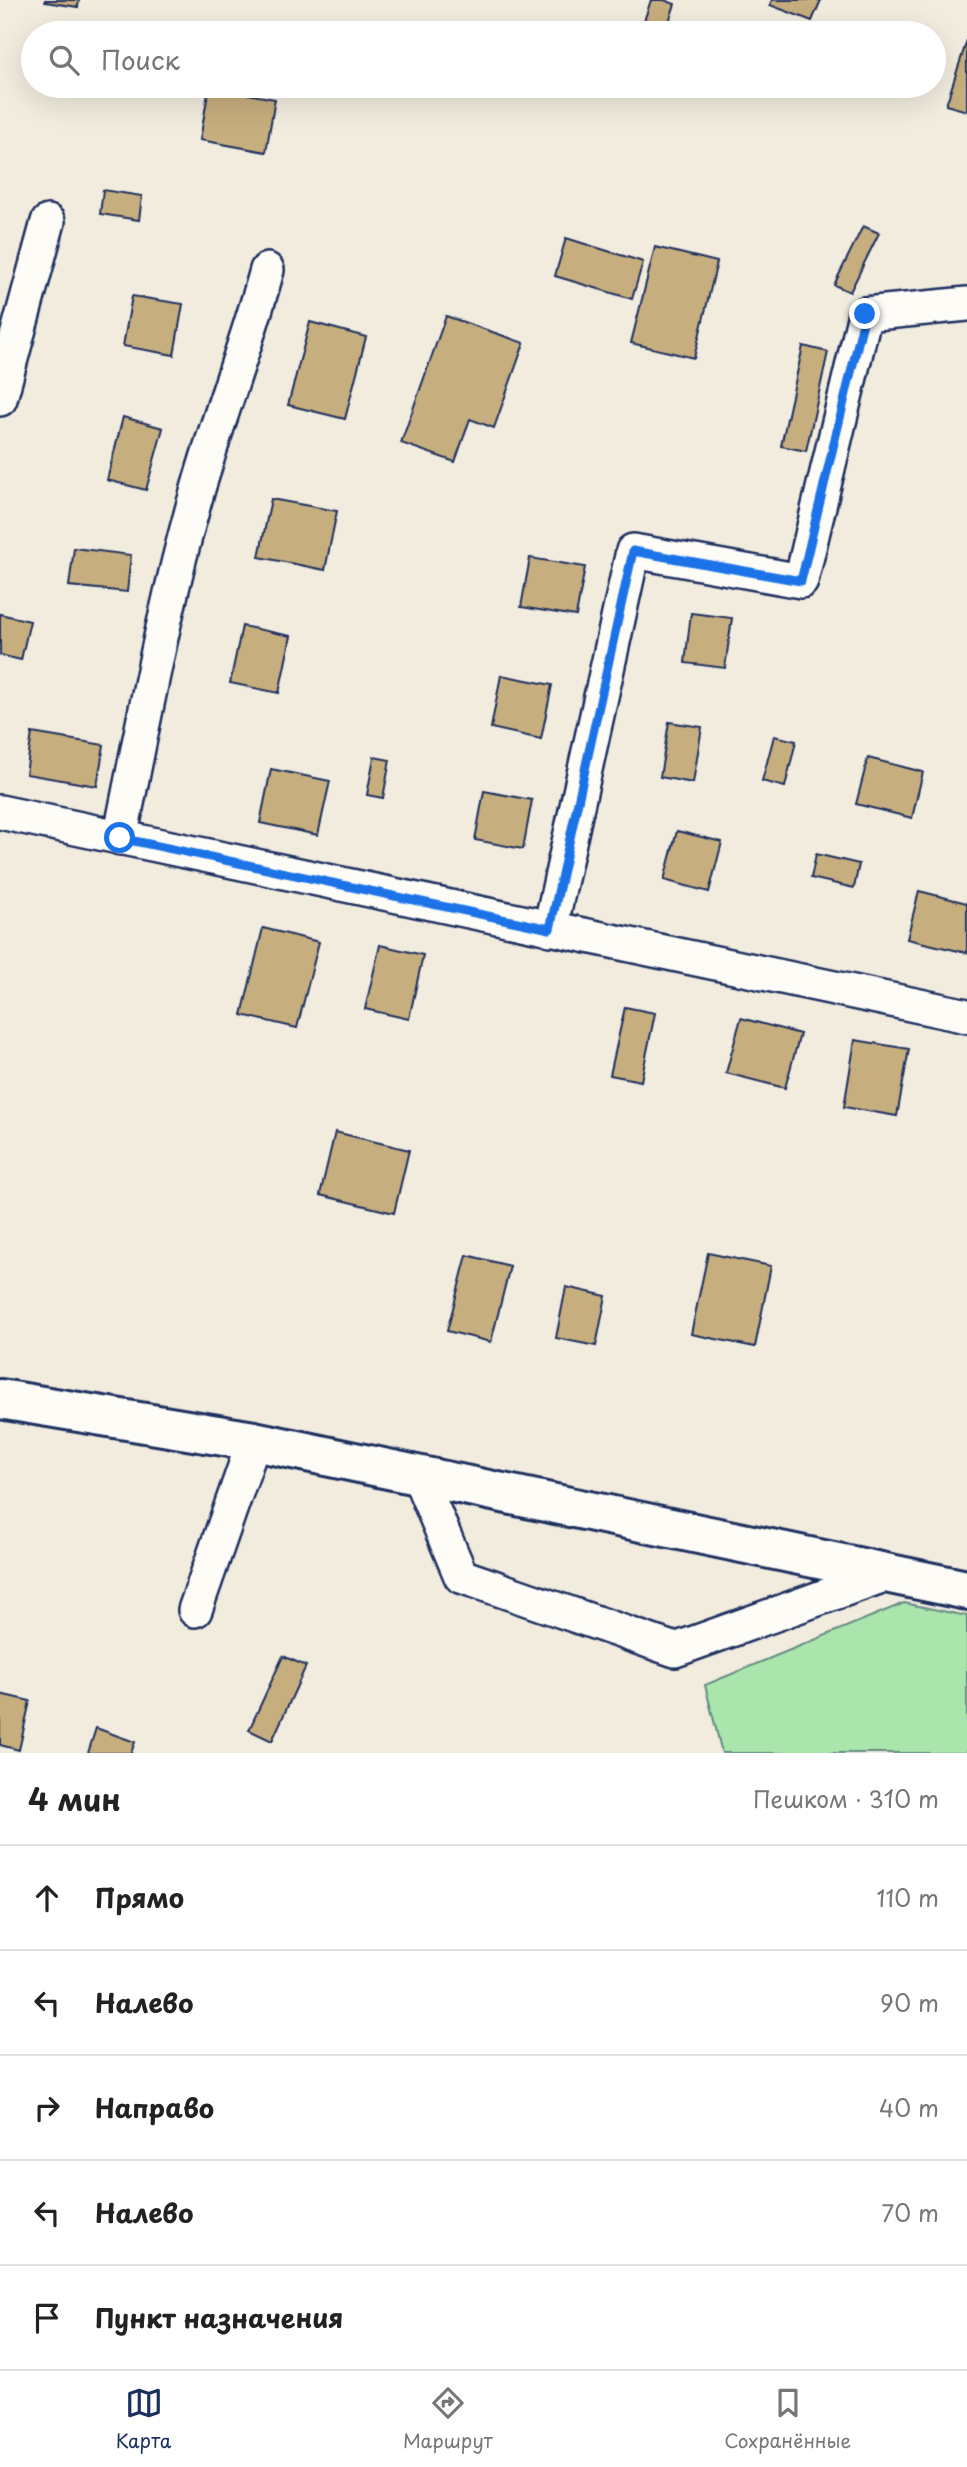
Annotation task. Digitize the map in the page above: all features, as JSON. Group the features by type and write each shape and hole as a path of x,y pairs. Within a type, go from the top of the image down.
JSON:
{"main road":[{"path":"0,1399 254,1441 967,1590"}],"street":[{"path":"0,399 48,222"},
{"path":"120,838 173,587 198,489 250,331 267,270"},
{"path":"550,929 633,551 801,581 865,314 967,304"},
{"path":"0,812 967,1016"},
{"path":"195,1610 254,1441"},
{"path":"419,1476 461,1576 675,1650 887,1574"}],"green space":[{"path":"904,1603 967,1616 967,1753 722,1753 705,1685"}],"building":[{"path":"45,0 79,0 78,7"},
{"path":"651,0 664,0 675,4 669,21 644,21"},
{"path":"772,0 821,0 812,21 770,5"},
{"path":"967,40 967,111 946,105"},
{"path":"207,98 275,99 266,152 200,140"},
{"path":"103,190 142,196 139,220 100,214"},
{"path":"863,226 879,233 850,292 834,285"},
{"path":"566,238 643,262 632,299 555,276"},
{"path":"655,247 717,262 694,358 631,343"},
{"path":"132,296 183,304 174,355 123,346"},
{"path":"446,316 524,343 494,428 470,419 455,462 401,443"},
{"path":"310,322 366,337 345,419 288,405"},
{"path":"803,346 828,352 806,451 781,446"},
{"path":"123,417 163,428 146,490 107,480"},
{"path":"271,499 337,511 325,570 259,557"},
{"path":"74,548 131,555 127,592 69,586"},
{"path":"530,558 585,567 576,616 521,607"},
{"path":"691,613 732,618 725,668 685,663"},
{"path":"0,614 30,621 21,660 0,655"},
{"path":"242,626 291,636 279,693 230,683"},
{"path":"501,675 552,685 541,739 491,728"},
{"path":"669,722 702,727 693,783 660,777"},
{"path":"32,733 104,745 97,786 26,774"},
{"path":"774,736 796,741 785,787 762,781"},
{"path":"374,757 390,760 383,798 367,795"},
{"path":"868,758 923,772 912,818 856,804"},
{"path":"271,769 330,781 318,835 260,823"},
{"path":"484,791 532,800 523,849 475,840"},
{"path":"677,831 722,842 709,892 664,880"},
{"path":"816,854 859,864 854,888 811,878"},
{"path":"919,891 967,903 967,953 907,939"},
{"path":"263,928 319,942 297,1028 242,1015"},
{"path":"380,945 423,955 409,1019 365,1009"},
{"path":"625,1007 655,1013 641,1081 610,1075"},
{"path":"741,1018 800,1034 785,1088 726,1073"},
{"path":"855,1040 909,1049 897,1116 844,1107"},
{"path":"335,1132 409,1150 394,1213 320,1195"},
{"path":"708,1253 771,1266 755,1347 691,1334"},
{"path":"467,1255 510,1266 491,1342 447,1331"},
{"path":"566,1287 606,1296 596,1346 556,1338"},
{"path":"283,1656 306,1666 272,1741 249,1730"},
{"path":"0,1694 30,1701 19,1750 0,1745"},
{"path":"96,1728 135,1742 131,1753 88,1753"}],"route":[{"path":"120,838 550,929 633,551 801,581 865,314"}]}
